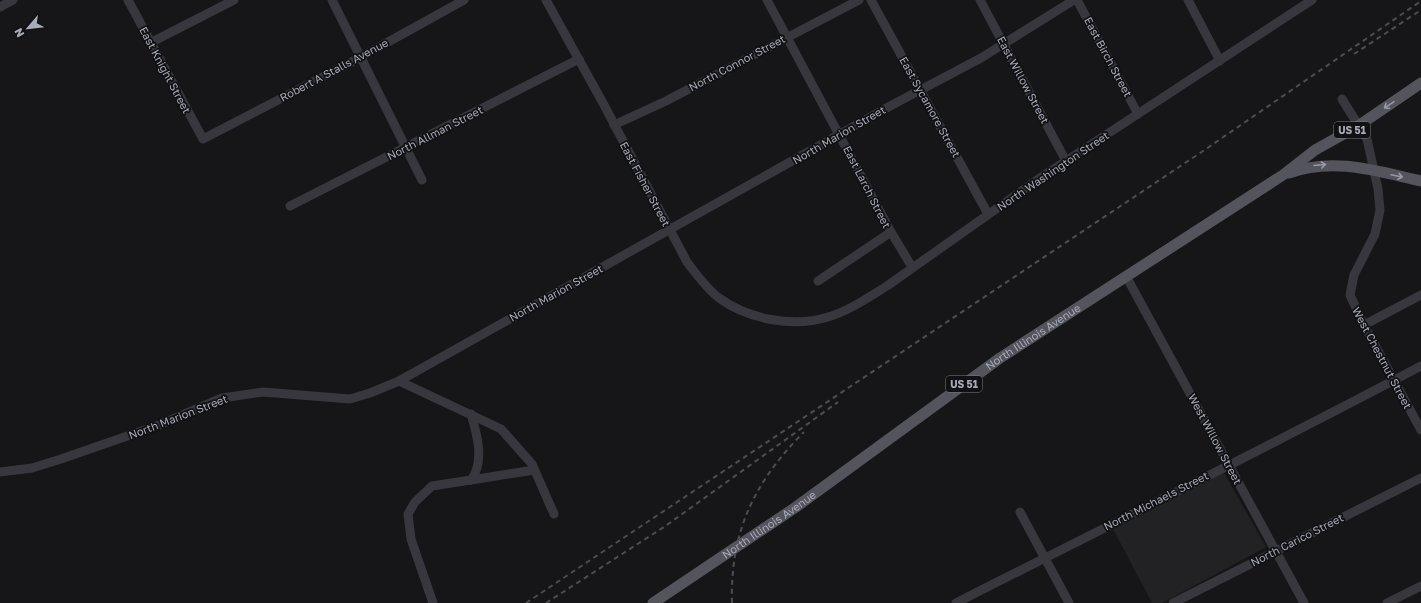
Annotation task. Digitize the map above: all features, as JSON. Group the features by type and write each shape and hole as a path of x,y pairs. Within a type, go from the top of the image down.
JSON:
{"main road":[{"name":"North Illinois Avenue","path":"652,603 796,507 1000,358 1283,175 1315,150 1358,126 1421,83"},
{"name":"US 51","path":"1283,175 1307,166 1325,165 1373,170 1421,181"}],"street":[{"path":"0,7 13,0"},
{"name":"East Knight Street","path":"128,0 203,139"},
{"path":"150,43 234,0"},
{"path":"332,0 422,180"},
{"name":"Robert A Stalls Avenue","path":"203,139 360,57 464,0"},
{"name":"East Fisher Street","path":"546,0 687,262 702,282 720,298 737,308 759,317 786,321"},
{"name":"East Larch Street","path":"767,0 840,135 890,232 912,267"},
{"name":"North Connor Street","path":"614,125 666,101 859,0"},
{"name":"East Sycamore Street","path":"871,0 920,90 964,166 988,214"},
{"name":"East Willow Street","path":"980,0 1066,161"},
{"name":"North Marion Street","path":"0,472 32,468 61,459 159,425 222,398 263,392 350,399 370,393 399,381 1004,44 1074,0"},
{"name":"East Birch Street","path":"1078,0 1138,114"},
{"path":"1188,0 1220,61"},
{"name":"North Washington Street","path":"786,321 803,321 828,317 862,302 1066,161 1312,0"},
{"name":"North Allman Street","path":"290,206 579,59"},
{"name":"West Chestnut Street","path":"1342,99 1367,139 1378,189 1380,210 1375,234 1354,275 1350,295 1364,325 1421,430"},
{"path":"818,281 890,232"},
{"name":"West Willow Street","path":"1126,276 1304,603"},
{"path":"1364,325 1421,295"},
{"name":"North Michaels Street","path":"956,603 1229,465 1280,441 1421,366"},
{"path":"399,381 501,428 532,464 554,514"},
{"path":"470,480 476,472 478,445 471,414"},
{"path":"433,603 411,539 408,514 415,502 432,486 534,470"},
{"name":"North Carico Street","path":"1173,603 1421,478"},
{"path":"1020,512 1046,557 1069,603"},
{"path":"1387,603 1421,586"}],"shaded area":[{"path":"1224,473 1266,547 1162,603 1152,603 1113,529"}],"railway":[{"path":"526,603 1206,149 1421,1"},
{"path":"1354,54 1421,10"},
{"path":"546,603 664,527 838,402"},
{"path":"732,603 732,577 735,553 748,510 771,470 804,432"}]}
